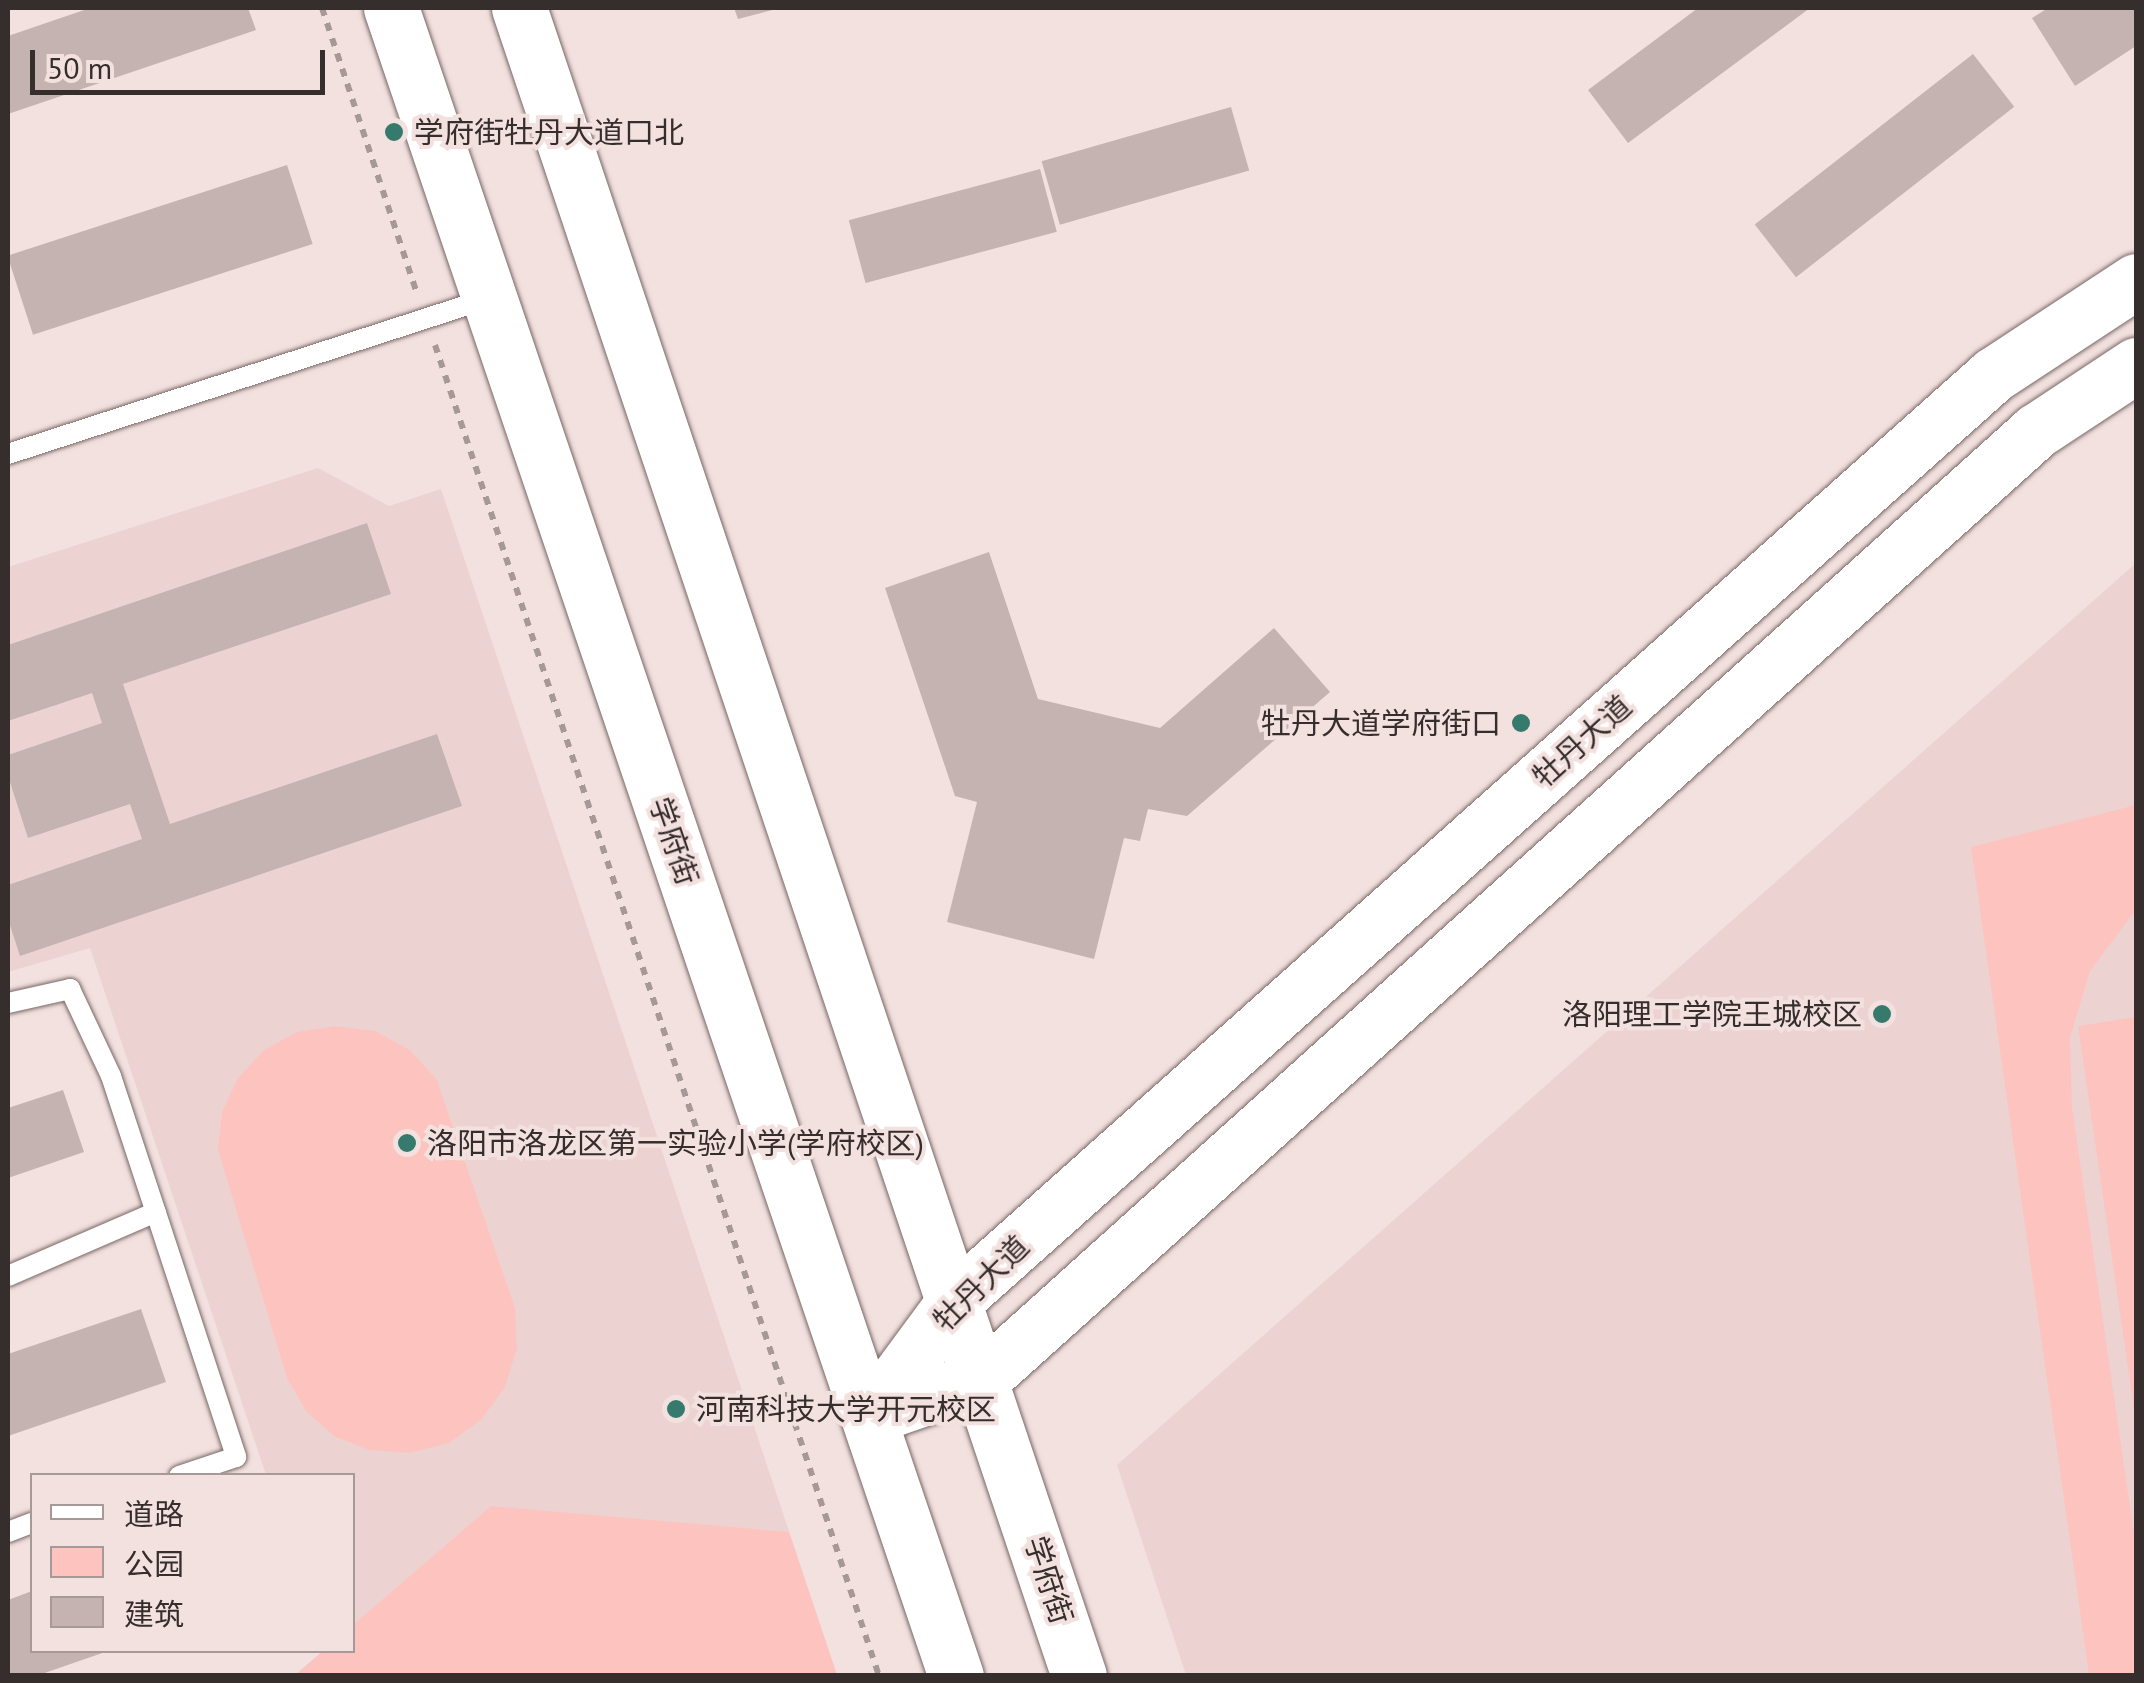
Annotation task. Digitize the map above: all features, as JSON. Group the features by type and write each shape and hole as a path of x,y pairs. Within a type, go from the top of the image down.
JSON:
{"main road":[{"name":"学府街","path":"392,8 956,1676"},
{"name":"学府街","path":"519,8 984,1376 1079,1676"},
{"name":"牡丹大道","path":"869,1416 956,1299 1993,375 2136,281"},
{"path":"869,1416 984,1376 2036,431 2136,365"}],"lane":[{"path":"8,454 490,298"},
{"path":"8,1003 70,989 111,1076 236,1457 188,1473"},
{"path":"8,1276 156,1212"}],"path":[{"path":"322,8 879,1676"}],"shaded area":[{"name":"洛阳市洛龙区第一实验小学(学府校区)","path":"318,468 389,506 441,489 837,1675 295,1675 321,1653 355,1653 355,1473 265,1473 90,948 8,972 8,567"},
{"name":"洛阳理工学院王城校区","path":"2136,563 2136,1675 1186,1675 1117,1465"}],"green space":[{"path":"2136,805 2136,910 2090,971 2070,1038 2072,1107 2136,1548 2136,1675 2089,1675 1971,847"},
{"path":"2136,1017 2136,1423 2078,1026"},
{"path":"335,1026 375,1031 410,1050 437,1080 515,1308 517,1348 505,1387 481,1420 449,1443 409,1453 369,1450 334,1436 306,1411 287,1378 218,1150 222,1112 238,1078 264,1050 297,1032"},
{"name":"河南科技大学开元校区","path":"491,1506 789,1532 837,1675 295,1675 321,1653 355,1653 355,1623"}],"building":[{"path":"90,8 248,8 256,30 8,114 8,36"},
{"path":"734,8 776,8 776,9 738,19"},
{"path":"1698,8 1810,8 1628,143 1588,90"},
{"path":"2048,8 2136,8 2136,46 2075,86 2032,18"},
{"path":"1973,54 2014,107 1796,277 1755,225"},
{"path":"1231,107 1249,170 1060,225 1042,161"},
{"path":"287,165 313,244 33,335 8,256"},
{"path":"1040,169 1057,232 866,283 849,220"},
{"path":"367,523 391,594 123,684 170,824 437,734 462,806 20,956 8,919 8,885 142,839 130,804 28,838 8,776 8,755 102,723 92,693 8,721 8,645"},
{"path":"989,552 1038,699 1160,728 1274,628 1330,692 1187,816 1148,809 1140,841 1124,838 1094,959 947,922 977,802 955,796 885,588"},
{"path":"63,1090 84,1152 8,1178 8,1108"},
{"path":"141,1309 166,1382 8,1436 8,1354"},
{"path":"30,1592 30,1653 102,1653 36,1676 8,1676 8,1600"}],"place":[{"name":"学府街牡丹大道口北","path":"394,132"},
{"name":"牡丹大道学府街口","path":"1521,723"},
{"name":"洛阳理工学院王城校区","path":"1882,1014"},
{"name":"洛阳市洛龙区第一实验小学(学府校区)","path":"407,1143"},
{"name":"河南科技大学开元校区","path":"676,1409"}]}
